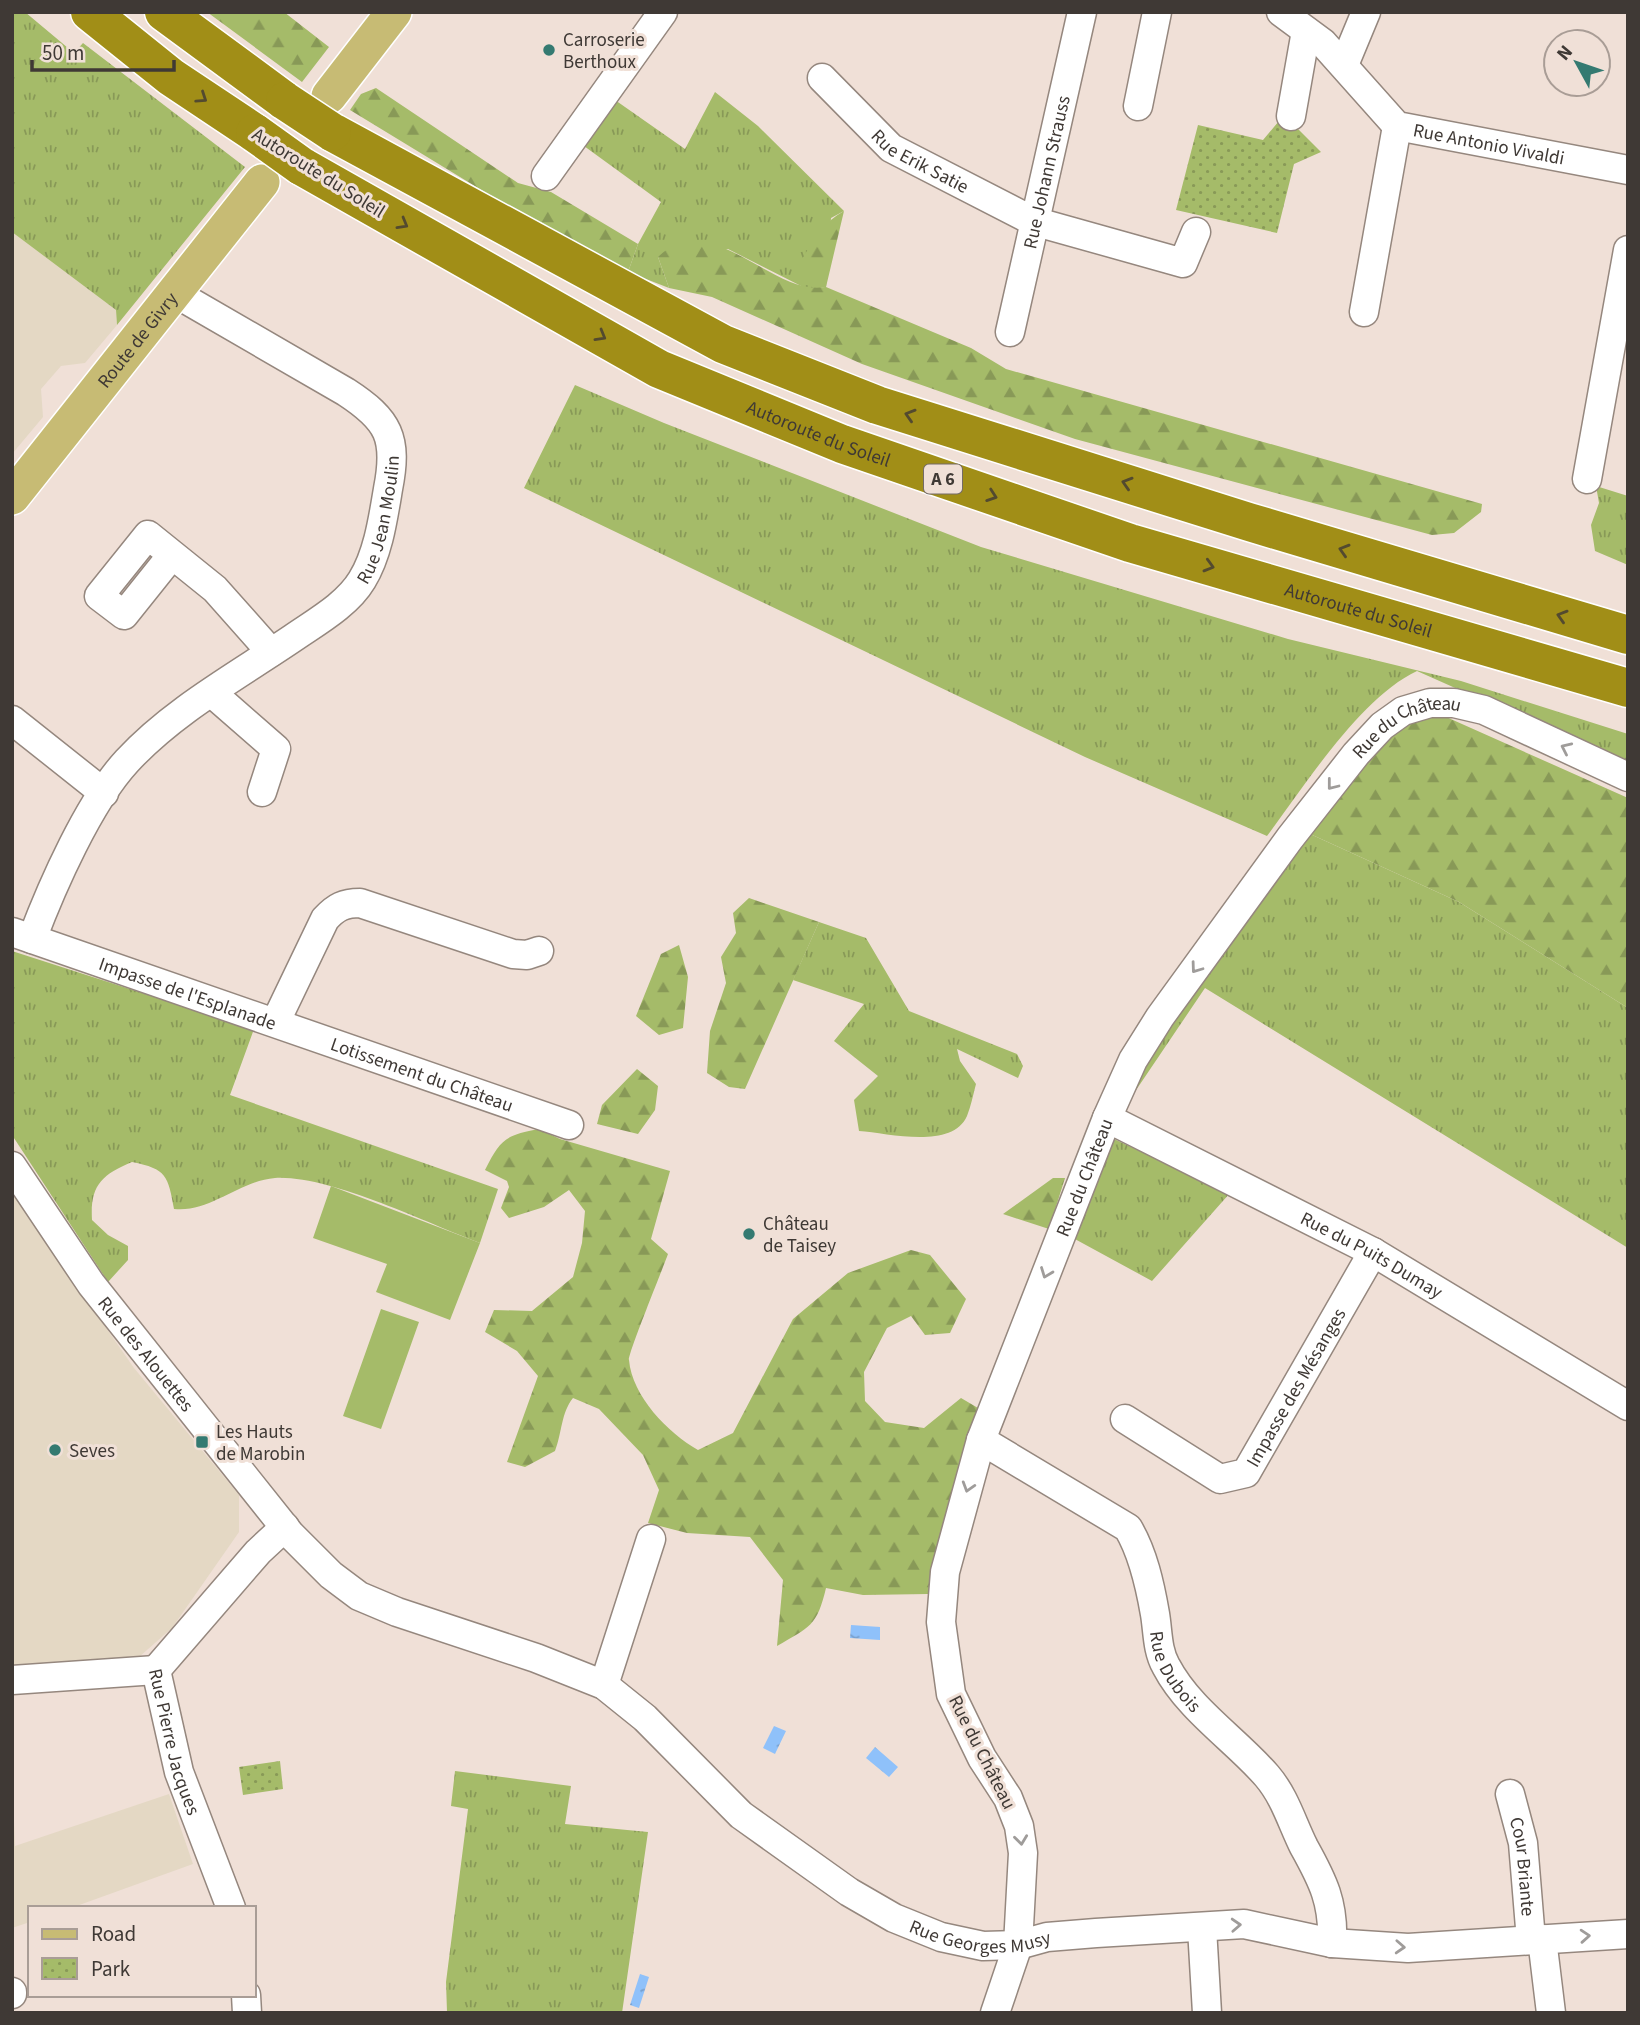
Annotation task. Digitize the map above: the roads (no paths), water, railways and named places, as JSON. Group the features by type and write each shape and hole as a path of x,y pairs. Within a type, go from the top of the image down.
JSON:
{"highway":[{"name":"Autoroute du Soleil","path":"90,12 171,77 301,166 659,369 842,444 1130,544 1628,688"},
{"path":"164,12 285,101 331,114 723,344 864,400 1250,522 1628,635"}],"main road":[{"path":"331,114 394,12"},
{"name":"Route de Givry","path":"12,497 262,182"}],"street":[{"path":"546,176 663,12"},
{"name":"Rue Johann Strauss","path":"1010,332 1082,12"},
{"path":"1138,106 1157,12"},
{"name":"Rue Antonio Vivaldi","path":"1280,12 1344,65 1397,126 1628,170"},
{"path":"1344,65 1367,12"},
{"path":"1291,116 1306,31"},
{"name":"Rue Erik Satie","path":"822,78 891,148 1033,221 1183,263 1196,232"},
{"path":"1364,312 1397,126"},
{"path":"1587,479 1628,250"},
{"name":"Rue Jean Moulin","path":"22,935 52,889 104,793 144,743 320,619 362,580 380,531 394,459 392,443 385,425 369,407 176,293"},
{"path":"173,555 215,589 271,653"},
{"path":"212,693 276,749 262,792"},
{"name":"Rue du Château","path":"995,2013 1018,1945 1023,1853 1019,1826 1008,1798 965,1728 951,1694 941,1622 946,1572 981,1440 1107,1118 1133,1060 1225,928 1356,754 1382,726 1403,711 1430,703 1484,710 1628,777"},
{"path":"12,720 104,793"},
{"name":"Impasse de l'Esplanade","path":"22,935 276,1021 325,919 336,907 347,903 360,903 513,954 527,955 539,951"},
{"name":"Lotissement du Château","path":"276,1021 569,1125"},
{"name":"Rue du Puits Dumay","path":"1107,1118 1373,1252 1628,1406"},
{"name":"Rue des Alouettes","path":"12,1166 91,1284 285,1527 331,1575 359,1596 397,1612 508,1649"},
{"name":"Impasse des Mésanges","path":"1125,1419 1220,1479 1246,1473 1373,1252"},
{"name":"Rue Dubois","path":"981,1440 1128,1528 1136,1541 1151,1592 1164,1664 1190,1698 1268,1777 1283,1799 1323,1880 1333,1921 1332,1943"},
{"path":"156,1670 258,1552 285,1527"},
{"path":"604,1685 651,1539"},
{"name":"Rue Georges Musy","path":"508,1649 604,1685 645,1718 741,1815 849,1892 894,1918 941,1937 983,1946 1018,1945 1047,1937 1244,1924 1332,1943 1408,1948 1628,1934"},
{"name":"Rue Pierre Jacques","path":"12,1680 156,1670 180,1772 230,1906"},
{"name":"Cour Briante","path":"1510,1794 1523,1843 1537,1940"},
{"path":"1202,1928 1207,2013"},
{"path":"1537,1940 1551,2013"}],"water":[{"path":"851,1625 880,1627 880,1640 850,1638"},
{"path":"774,1726 786,1731 775,1754 763,1748"},
{"path":"875,1747 898,1767 889,1777 866,1758"},
{"path":"640,1974 649,1977 639,2008 630,2005"}],"place":[{"name":"Carroserie Berthoux","path":"549,50"},
{"name":"Château de Taisey","path":"749,1234"},
{"name":"Les Hauts de Marobin","path":"202,1442"},
{"name":"Seves","path":"55,1450"}]}
